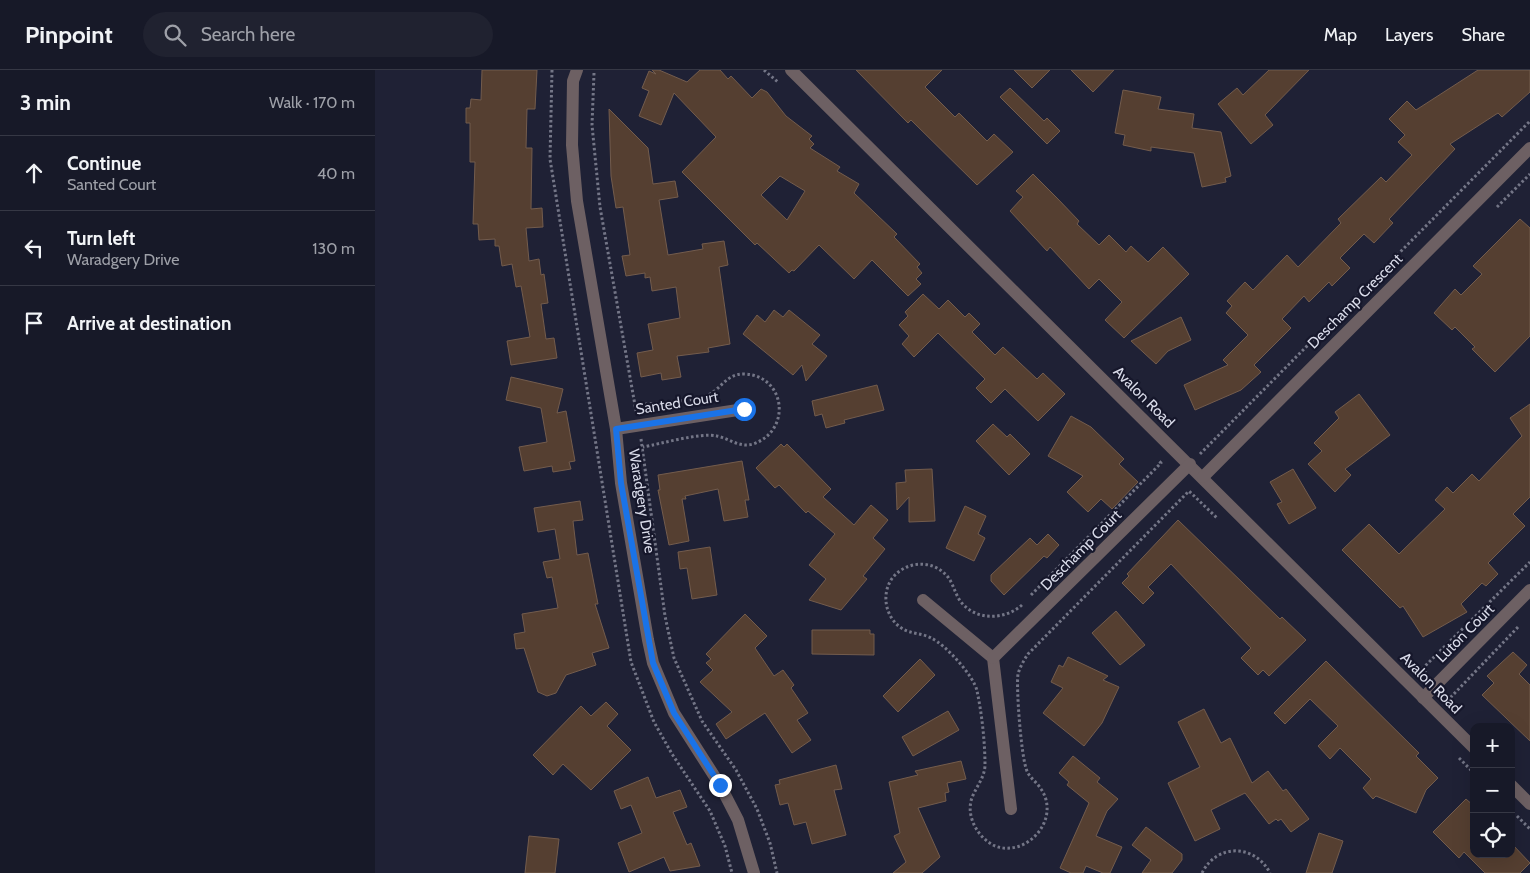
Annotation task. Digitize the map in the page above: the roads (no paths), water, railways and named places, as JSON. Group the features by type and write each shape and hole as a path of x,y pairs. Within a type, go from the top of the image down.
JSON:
{"street":[{"name":"Avalon Road","path":"791,70 1470,744"},
{"name":"Waradgery Drive","path":"573,74 573,170 616,429 621,483 653,663 674,713 729,802 745,838 754,873"},
{"name":"Deschamp Crescent","path":"1203,478 1530,148"},
{"name":"Santed Court","path":"616,429 744,409"},
{"name":"Deschamp Court","path":"993,658 1190,464"},
{"name":"Luton Court","path":"1423,698 1530,590"},
{"path":"923,600 993,658 1011,809"},
{"path":"1515,789 1530,804"}]}
